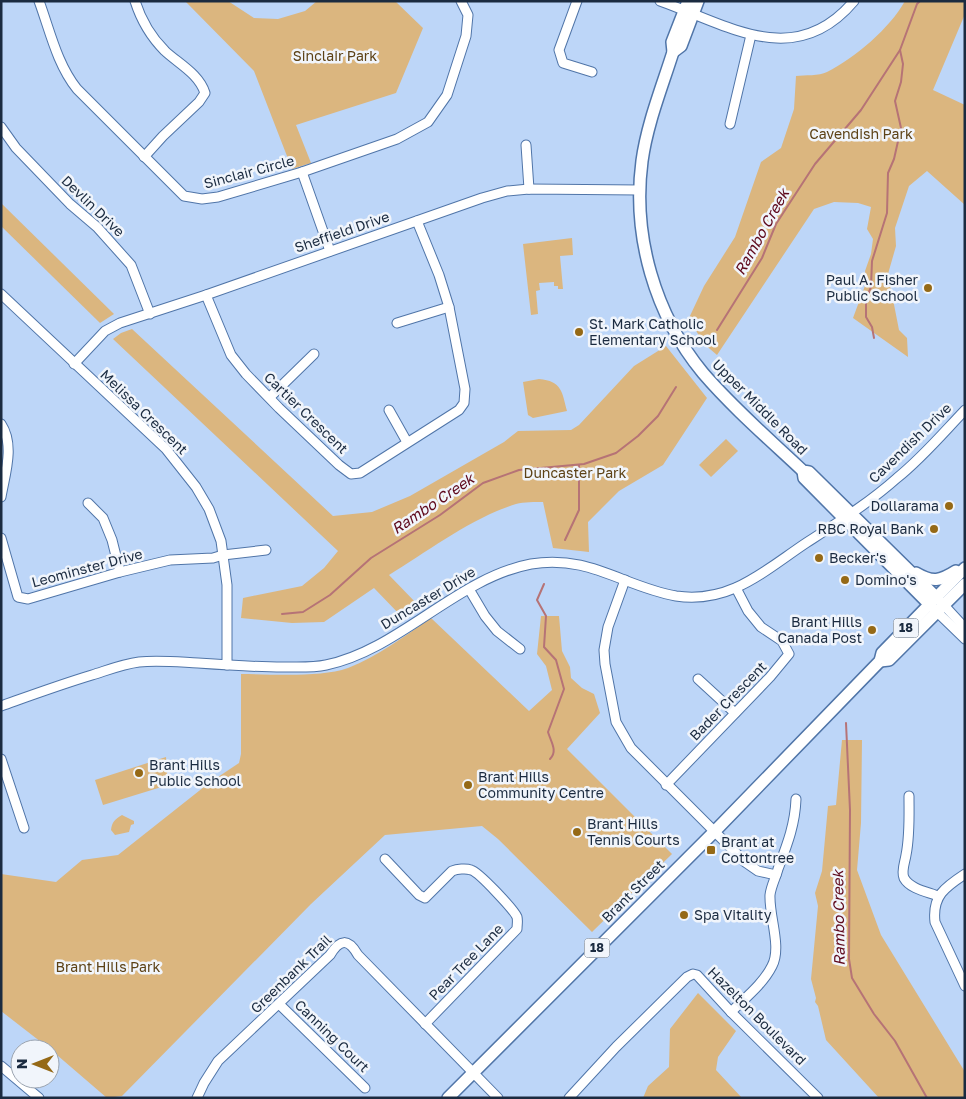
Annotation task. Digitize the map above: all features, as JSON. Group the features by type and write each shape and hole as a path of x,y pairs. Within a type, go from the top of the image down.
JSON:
{"main road":[{"name":"Upper Middle Road","path":"698,1 689,8 672,42 673,52 648,131 642,159 639,190 640,219 647,259 663,308 689,355 718,390 803,471 804,478 910,570 936,605"},
{"name":"Upper Middle Road","path":"847,516 936,605"},
{"path":"910,570 924,578 940,580 965,568"},
{"name":"Brant Street","path":"448,1098 714,832 880,661 889,660 965,568"},
{"name":"Brant Street","path":"936,605 965,584"}],"street":[{"name":"Sinclair Circle","path":"39,1 61,63 68,78 77,89 184,196 202,199 232,193 302,172 397,139 428,122 447,95 466,36 468,15 460,1"},
{"path":"135,1 139,14 148,30 164,50 202,85 205,93 199,102 144,157"},
{"path":"577,1 559,50 563,63 592,72"},
{"path":"660,1 689,8 752,35 780,39 814,32 834,21 854,1"},
{"path":"730,124 752,35"},
{"name":"Devlin Drive","path":"1,128 16,148 70,204 103,234 131,265 150,314"},
{"path":"526,145 529,190"},
{"path":"302,172 330,251"},
{"name":"Sheffield Drive","path":"74,364 105,331 120,323 507,191 639,190"},
{"name":"Cartier Crescent","path":"206,295 231,355 246,374 339,465 351,474 360,473 459,410 464,403 465,389 449,307 418,220"},
{"name":"Melissa Crescent","path":"1,294 166,449 182,468 209,509 221,541 223,555 226,585 227,665"},
{"path":"397,323 449,307"},
{"path":"270,397 314,354"},
{"path":"389,410 407,442"},
{"name":"Cavendish Drive","path":"847,516 898,477 965,410"},
{"path":"1,424 8,438 9,449 1,497"},
{"path":"88,503 103,518 112,540 120,572"},
{"name":"Duncaster Drive","path":"1,706 75,680 139,662 308,667 325,665 360,654 488,579 533,564 561,562 600,570 659,592 678,596 709,596 736,588 767,571 847,516"},
{"name":"Leominster Drive","path":"1,538 18,596 28,599 120,572 170,560 213,558 266,550"},
{"path":"625,580 608,627 604,650 616,722 631,748 714,832 752,867 758,871 776,875"},
{"name":"Bader Crescent","path":"666,784 783,664 789,654 782,641 761,627 748,611 736,588"},
{"path":"469,589 485,616 498,632 520,649"},
{"name":"Upper Middle Road","path":"936,605 965,628"},
{"name":"Upper Middle Road","path":"936,605 965,639"},
{"path":"698,679 735,713"},
{"path":"1,759 24,828"},
{"path":"909,796 909,839 903,876 907,882 919,889 938,896"},
{"path":"731,1012 760,983 773,965 776,945 770,911 770,892 795,817 796,799"},
{"name":"Pear Tree Lane","path":"385,859 419,895 425,898 452,871 457,869 472,870 490,886 518,919 517,929 425,1024"},
{"path":"965,874 945,887 938,896 934,911 935,922 965,986"},
{"name":"Greenbank Trail","path":"197,1098 204,1082 218,1061 330,955 336,945 342,942 353,946 358,955 473,1073"},
{"name":"Hazelton Boulevard","path":"569,1098 616,1046 687,976 693,974 697,975 731,1012 818,1098"},
{"name":"Canning Court","path":"279,1004 365,1088"},
{"path":"1,1066 39,1098"},
{"path":"473,1073 498,1098"}],"green space":[{"name":"Sinclair Park","path":"185,1 228,1 254,18 278,19 305,11 317,1 395,1 423,28 396,93 296,125 311,163 292,169 254,71"},
{"name":"Cavendish Park","path":"905,1 965,1 965,14 933,90 965,105 965,205 927,171 909,186 895,228 896,246 888,274 899,330 907,338 908,357 853,318 866,283 865,271 871,254 873,239 867,229 871,207 858,203 834,202 814,209 717,355 703,343 689,318 704,286 735,237 761,162 781,148 794,109 796,76 824,73 849,59 881,32"},
{"path":"1,203 114,314 100,323 1,226"},
{"path":"572,238 573,255 560,256 563,289 558,289 558,286 554,286 554,282 539,283 540,290 536,291 538,314 531,315 523,244"},
{"name":"Duncaster Park","path":"132,329 333,516 372,512 410,496 504,442 518,431 571,430 579,425 634,366 666,346 707,398 663,465 619,491 588,522 589,552 553,548 543,502 519,503 467,526 389,575 418,605 401,616 374,588 324,622 292,623 241,618 243,598 302,586 324,568 338,551 113,339 121,333"},
{"path":"539,379 547,380 557,385 562,393 567,411 533,418 528,415 523,382"},
{"path":"726,439 738,451 711,477 699,465"},
{"name":"Brant Hills Park","path":"541,616 559,616 562,651 570,667 571,678 582,688 594,694 600,713 567,749 672,854 592,932 498,839 482,826 385,835 311,904 122,1096 107,1098 60,1058 60,1039 37,1039 1,1011 1,874 56,882 82,860 118,855 209,783 239,763 241,754 241,674 310,674 348,668 381,652 431,618 529,711 552,690 546,666 537,654"},
{"path":"842,740 862,740 861,823 857,870 881,935 965,1072 965,1098 879,1098 826,1040 818,1006 815,1002 816,998 811,979 818,906 815,893 822,871 828,806 836,805"},
{"path":"166,757 168,785 103,805 95,780"},
{"path":"122,815 134,821 134,824 131,825 129,832 115,835 111,830 112,825"},
{"path":"698,993 736,1031 718,1057 716,1070 742,1098 643,1098 648,1086 669,1067 670,1029"}],"waterway":[{"name":"Rambo Creek","path":"717,330 762,258 776,224 815,164 861,110 900,50 917,4 920,1"},
{"path":"874,338 872,327 866,317 866,299 871,287 872,261 887,213 888,173 894,159 901,128 895,101 901,82 903,64 900,50"},
{"name":"Rambo Creek","path":"282,614 303,612 330,595 371,558 440,515 483,483 519,470 584,464 616,453 638,436 658,416 676,387"},
{"path":"565,540 579,510 579,465"},
{"path":"544,584 537,600 546,616 544,647 556,660 564,689 548,732 554,750 550,759"},
{"name":"Rambo Creek","path":"846,723 850,810 849,959 852,978 874,1014 895,1041 927,1098"}],"place":[{"name":"Paul A. Fisher Public School","path":"928,288"},
{"name":"St. Mark Catholic Elementary School","path":"579,332"},
{"name":"Dollarama","path":"949,506"},
{"name":"RBC Royal Bank","path":"934,529"},
{"name":"Becker's","path":"819,558"},
{"name":"Domino's","path":"845,580"},
{"name":"Brant Hills Canada Post","path":"872,630"},
{"name":"Brant Hills Public School","path":"139,773"},
{"name":"Brant Hills Community Centre","path":"468,785"},
{"name":"Brant Hills Tennis Courts","path":"577,832"},
{"name":"Brant at Cottontree","path":"711,850"},
{"name":"Spa Vitality","path":"684,915"}]}
